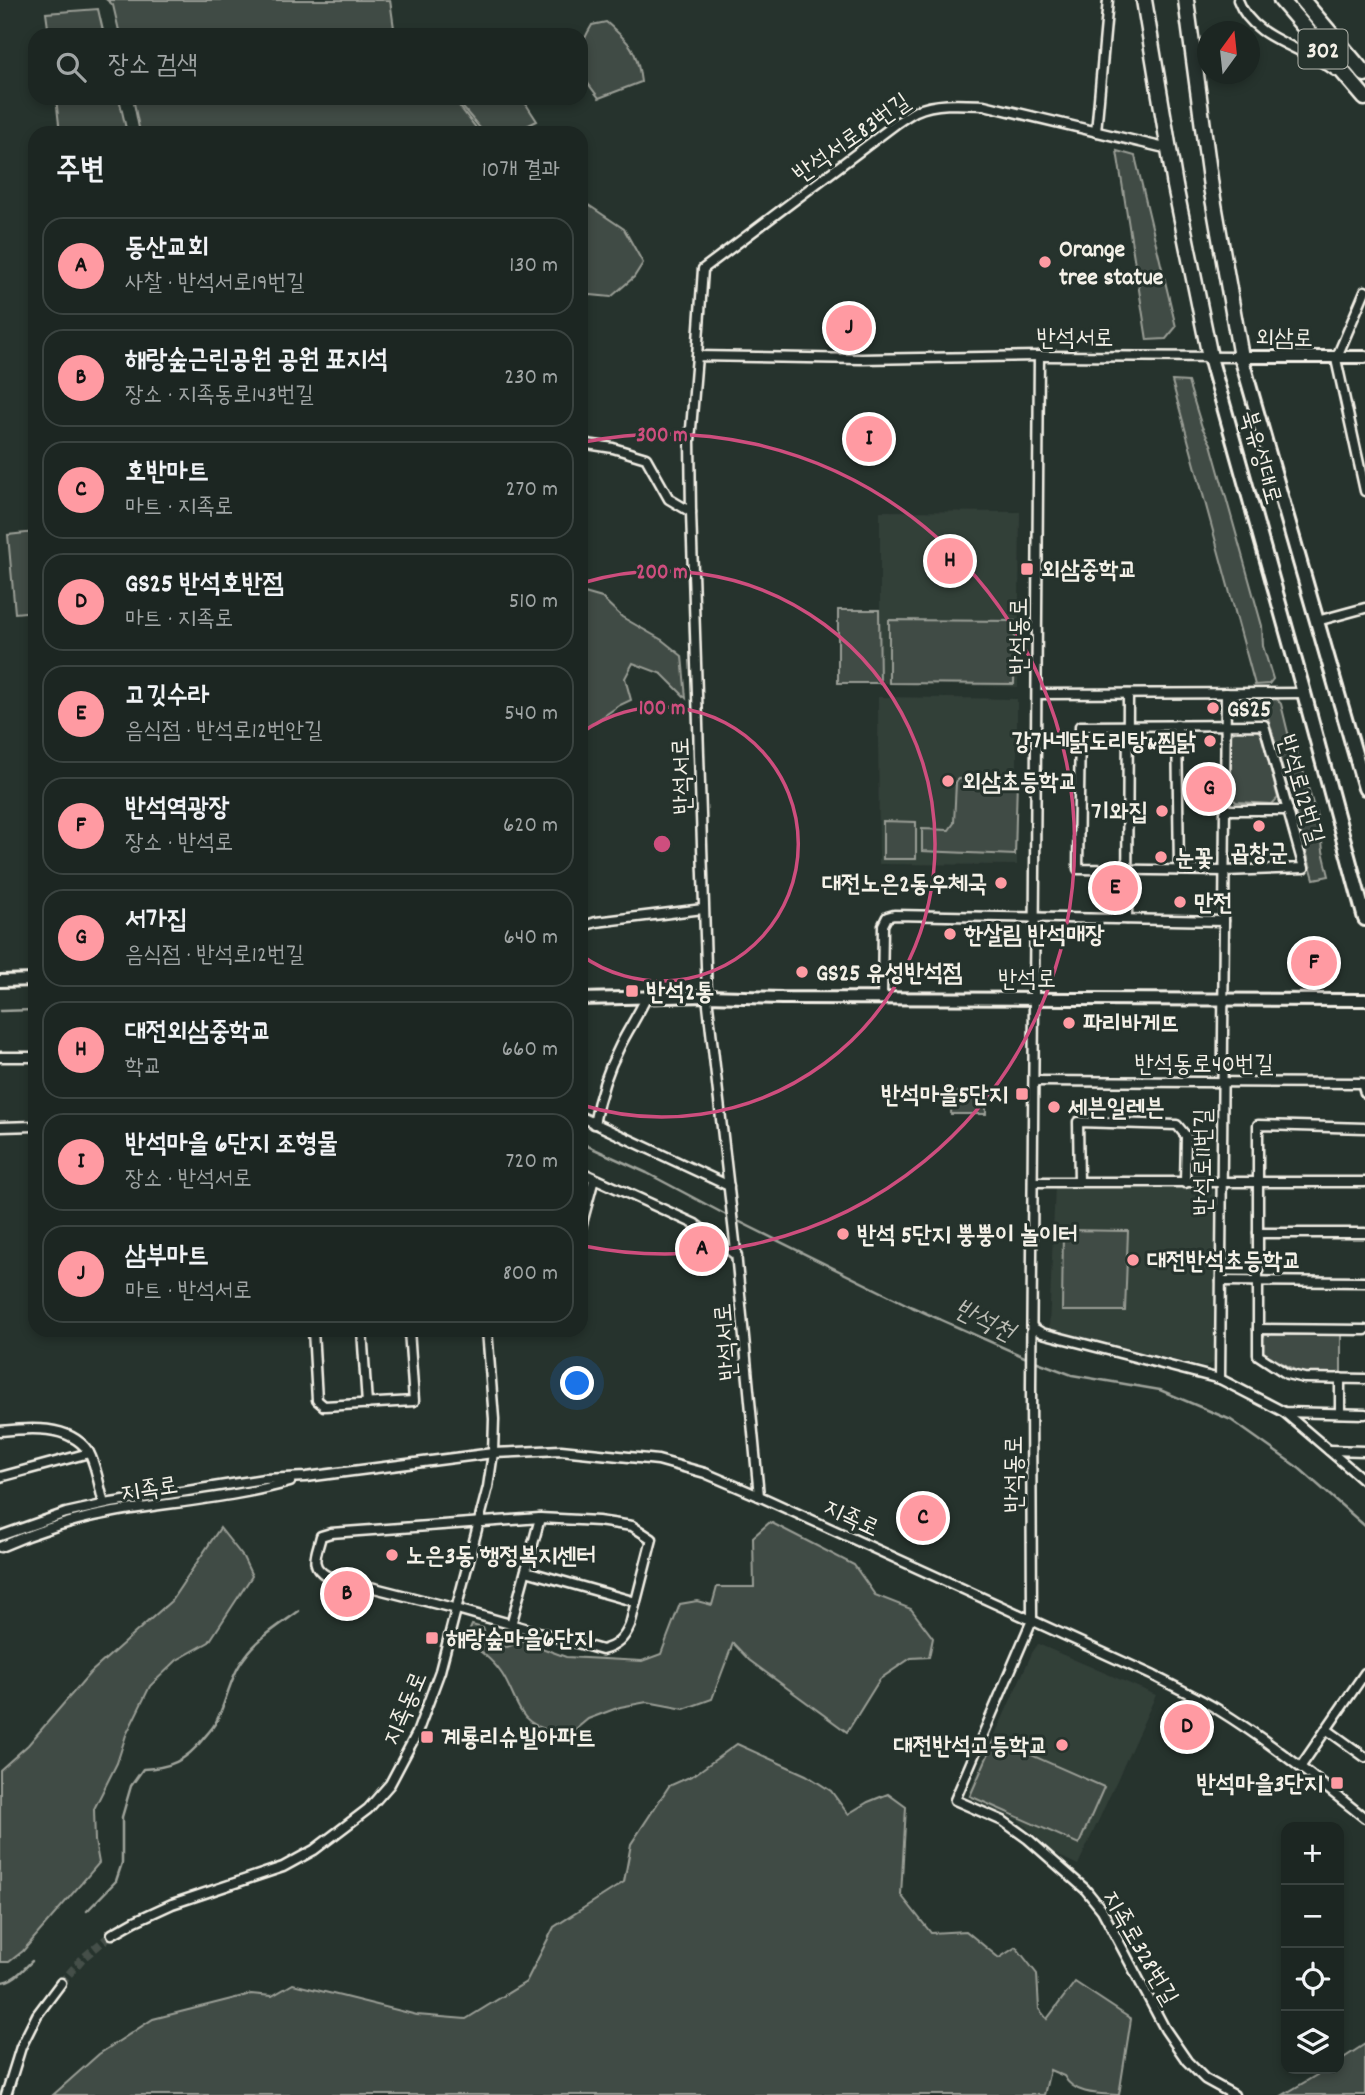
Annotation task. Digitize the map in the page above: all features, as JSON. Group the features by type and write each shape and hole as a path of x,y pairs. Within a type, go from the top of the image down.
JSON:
{"highway":[{"name":"북유성대로","path":"1144,0 1169,149 1210,357"},
{"name":"북유성대로","path":"1186,0 1212,187 1241,357"},
{"name":"302","path":"1281,0 1365,99"},
{"name":"302","path":"1302,0 1365,74"}],"main road":[{"name":"북유성대로","path":"1210,357 1365,919"},
{"name":"북유성대로","path":"1241,357 1365,788"}],"street":[{"path":"1096,132 1108,0"},
{"path":"1238,0 1251,23 1326,64 1365,106"},
{"name":"반석서로83번길","path":"697,356 703,269 889,128 916,111 934,106 984,105 1169,149"},
{"name":"외삼로","path":"1241,357 1336,359 1365,291"},
{"name":"반석서로","path":"759,1496 736,1241 707,996 691,512 690,441 697,356 861,359 1241,357"},
{"name":"반석동로","path":"1032,1620 1031,1386 1039,356"},
{"path":"1365,357 1336,359 1365,491"},
{"path":"588,444 646,458 669,499 691,512"},
{"path":"1317,621 1365,608"},
{"path":"1223,999 1226,693"},
{"path":"1037,694 1304,693"},
{"path":"1127,919 1128,694"},
{"path":"1177,725 1179,870"},
{"path":"1224,871 1078,869 1080,726 1225,725"},
{"name":"반석로12번길","path":"1224,871 1304,868 1264,725 1225,725"},
{"path":"1224,810 1287,810"},
{"path":"588,925 703,909"},
{"path":"882,999 883,925 887,917 894,915 1224,921"},
{"path":"0,981 28,981"},
{"name":"반석로","path":"588,999 707,996 1365,1000"},
{"path":"594,1124 598,1100 610,1067 646,998"},
{"name":"반석로11번길","path":"1220,1379 1223,999"},
{"path":"0,1057 28,1057"},
{"name":"반석동로40번길","path":"1035,1081 1362,1083 1365,1093"},
{"path":"588,1121 730,1190"},
{"path":"1079,1182 1078,1122 1177,1125 1186,1136 1185,1183"},
{"path":"1365,1128 1258,1125 1258,1355 1287,1374 1304,1378 1365,1379"},
{"path":"0,1126 28,1126"},
{"path":"588,1176 695,1224 737,1256"},
{"path":"588,1201 594,1179"},
{"path":"1033,1182 1365,1182"},
{"path":"1258,1233 1365,1233"},
{"path":"1221,1281 1365,1282"},
{"path":"1032,1327 1042,1333 1220,1379 1284,1412 1365,1481"},
{"path":"1258,1329 1365,1330"},
{"path":"313,1337 317,1400 324,1406 414,1401 409,1337"},
{"path":"362,1337 367,1404"},
{"name":"지족동로","path":"112,1934 172,1904 283,1867 314,1850 368,1809 390,1784 417,1733 440,1671 488,1487 494,1419 488,1337"},
{"path":"1340,1378 1340,1413"},
{"path":"1284,1412 1365,1414"},
{"path":"0,1431 16,1429 63,1432 89,1453 104,1504"},
{"name":"지족로","path":"0,1535 66,1513 104,1504 264,1479 306,1477 493,1453 561,1450 658,1460 705,1473 759,1496 1154,1676 1215,1708 1301,1766 1365,1818"},
{"path":"1329,1450 1365,1451"},
{"path":"0,1478 89,1453"},
{"name":"지족로","path":"0,1546 68,1523 112,1513 257,1491 306,1477"},
{"path":"511,1625 540,1517"},
{"path":"540,1517 598,1521 632,1526 652,1539 625,1636 618,1644 602,1650 327,1576 318,1571 314,1562 321,1536 331,1533 478,1521 540,1517"},
{"path":"526,1571 636,1602"},
{"name":"지족로328번길","path":"1032,1620 955,1800 1003,1821 1028,1839 1085,1889 1102,1910 1165,2029 1187,2061 1205,2079 1234,2095"},
{"path":"1301,1766 1365,1673"},
{"path":"1326,1729 1365,1757"},
{"path":"6,2095 22,2047 37,2015 61,1983"}],"shaded area":[{"path":"107,0 390,0 394,28 118,28 113,5"},
{"path":"98,9 102,28 48,28 46,13"},
{"path":"606,22 621,36 635,54 641,82 599,98 588,83 588,33 592,25"},
{"path":"57,105 121,105 125,126 59,126"},
{"path":"134,105 458,105 475,126 139,126"},
{"path":"461,105 527,105 537,121 527,126 478,126"},
{"path":"1117,151 1135,156 1176,327 1166,339 1147,340"},
{"path":"588,205 624,229 643,263 634,277 611,297 588,295"},
{"path":"1172,381 1188,382 1202,427 1211,444 1262,626 1263,646 1273,679 1269,684 1255,685"},
{"path":"880,511 1020,512 1018,687 880,683"},
{"path":"28,533 28,612 15,613 8,535"},
{"path":"588,594 602,598 622,617 662,640 682,656 686,698 662,674 633,663 625,678 631,700 588,727"},
{"path":"838,610 879,610 880,683 838,683"},
{"path":"889,620 1015,621 1014,684 889,683"},
{"name":"외삼초등학교","path":"878,697 1017,699 1017,865 879,864"},
{"path":"1277,699 1281,704 1289,737 1299,757 1321,831 1329,876 1314,879 1263,700"},
{"path":"1235,730 1257,730 1262,735 1278,798 1272,804 1236,802 1230,796 1230,735"},
{"path":"958,779 1017,779 1015,855 922,851 922,829 949,830 954,823"},
{"path":"883,821 916,822 916,859 883,859"},
{"path":"952,1092 986,1092 986,1114 951,1114"},
{"name":"대전반석초등학교","path":"1055,1185 1211,1187 1215,1192 1214,1362 1204,1367 1049,1329"},
{"path":"1063,1230 1128,1231 1125,1311 1062,1311"},
{"path":"1265,1335 1341,1335 1341,1373 1300,1373 1262,1352 1262,1338"},
{"path":"770,1522 854,1565 875,1595 911,1609 933,1638 929,1657 911,1658 880,1679 847,1732 749,1660 733,1643 712,1699 684,1709 647,1702 620,1707 588,1719 571,1733 551,1731 526,1718 498,1669 485,1655 465,1641 472,1625 483,1628 489,1644 507,1647 523,1641 566,1657 642,1661 661,1654 680,1604 697,1601 712,1605 717,1587 754,1587 753,1537"},
{"path":"220,1528 243,1557 252,1576 209,1642 177,1660 150,1686 94,1809 99,1863 23,1951 9,1962 0,1962 0,1770 28,1745 90,1673 171,1601"},
{"name":"대전반석고등학교","path":"1038,1644 1156,1695 1078,1865 1052,1851 1020,1821 968,1797"},
{"path":"995,1739 1104,1787 1079,1844 970,1796"},
{"path":"737,1744 806,1775 831,1791 848,1814 888,1794 906,1807 901,1895 931,1933 966,1931 999,1958 1016,1947 1037,1974 1039,2009 1047,2019 1075,1982 1131,2019 1119,2095 1095,2094 1081,2090 1074,2087 1064,2076 1050,2070 1044,2095 53,2095 99,2054 153,2019 251,1994 272,1996 293,1984 417,2015 466,2019 526,1982 554,1927 624,1882 631,1844 669,1786 694,1775"},
{"path":"1365,2044 1365,2095 1283,2095 1319,2074 1344,2074 1344,2058"}],"waterway":[{"name":"반석천","path":"0,1011 28,1010"},
{"name":"반석천","path":"588,1146 647,1173 728,1216"},
{"name":"반석천","path":"734,1219 912,1307 1029,1359"},
{"name":"반석천","path":"1035,1361 1072,1375 1160,1390 1231,1420 1300,1469 1365,1526"},
{"path":"87,1911 116,1881 122,1863 122,1817 131,1786 143,1769 176,1762 197,1747 216,1722 236,1672 250,1650 299,1611"},
{"path":"0,1982 13,1978 32,1961"}],"tunnel":[{"path":"61,1983 83,1958 112,1934"}],"place":[{"name":"Orange tree statue","path":"1045,262"},
{"name":"삼부마트","path":"849,328"},
{"name":"반석마을 6단지 조형물","path":"869,439"},
{"name":"대전외삼중학교","path":"950,561"},
{"name":"외삼중학교","path":"1027,569"},
{"name":"GS25","path":"1213,708"},
{"name":"강가네닭도리탕&찜닭","path":"1210,741"},
{"name":"외삼초등학교","path":"948,781"},
{"name":"서가집","path":"1209,789"},
{"name":"기와집","path":"1162,811"},
{"name":"곱창군","path":"1259,826"},
{"name":"눈꽃","path":"1161,857"},
{"name":"대전노은2동우체국","path":"1001,883"},
{"name":"고깃수라","path":"1115,888"},
{"name":"만전","path":"1180,902"},
{"name":"한살림 반석매장","path":"950,934"},
{"name":"반석역광장","path":"1314,963"},
{"name":"GS25 유성반석점","path":"802,972"},
{"name":"반석2통","path":"632,991"},
{"name":"파리바게뜨","path":"1069,1023"},
{"name":"반석마을5단지","path":"1022,1094"},
{"name":"세븐일레븐","path":"1054,1107"},
{"name":"반석 5단지 뿡뿡이 놀이터","path":"843,1234"},
{"name":"동산교회","path":"702,1249"},
{"name":"대전반석초등학교","path":"1133,1260"},
{"name":"호반마트","path":"923,1518"},
{"name":"노은3동 행정복지센터","path":"392,1555"},
{"name":"해랑숲근린공원 공원 표지석","path":"347,1594"},
{"name":"해랑숲마을6단지","path":"432,1638"},
{"name":"GS25 반석호반점","path":"1187,1727"},
{"name":"계룡리슈빌아파트","path":"427,1737"},
{"name":"대전반석고등학교","path":"1062,1745"},
{"name":"반석마을3단지","path":"1337,1783"}]}
